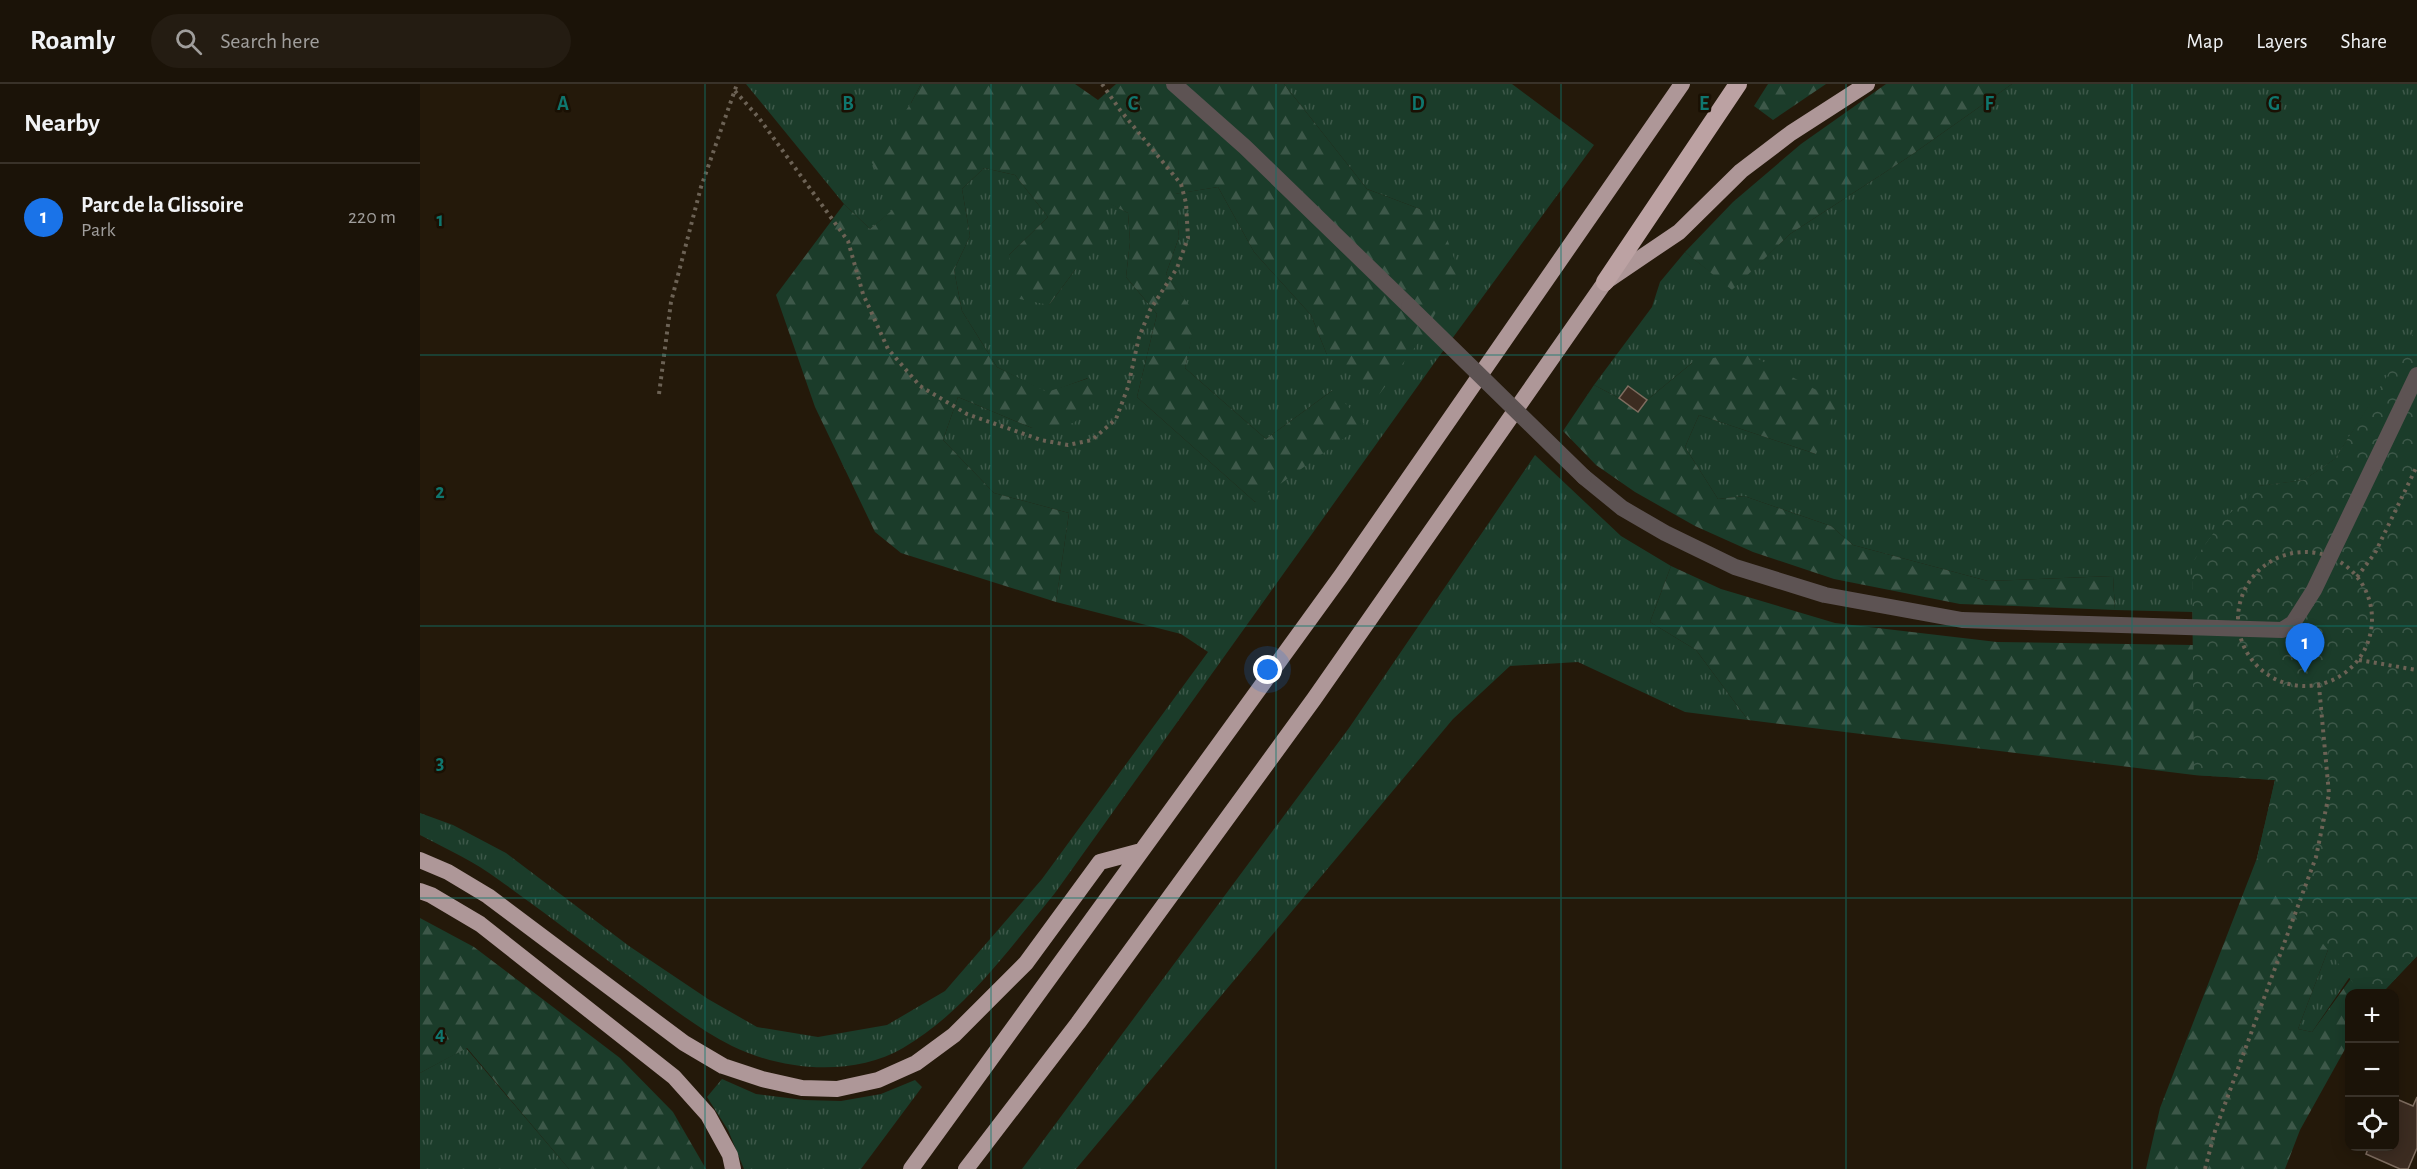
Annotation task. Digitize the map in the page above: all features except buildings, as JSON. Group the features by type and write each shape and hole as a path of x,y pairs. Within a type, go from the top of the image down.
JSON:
{"highway":[{"path":"911,1169 1341,576 1682,84"},
{"path":"966,1169 1078,1023 1314,699 1605,282 1738,84"},
{"path":"1605,282 1679,232 1741,171 1791,132 1867,84"},
{"path":"420,860 448,872 488,896 684,1043 723,1066 762,1079 802,1088 837,1089 878,1080 916,1063 954,1035 1026,963 1100,862 1141,851"},
{"path":"420,891 480,924 674,1077 708,1115 730,1155 733,1169"}],"street":[{"path":"1174,84 1245,147 1584,477 1622,508 1665,533 1735,567 1825,595 1962,620 2282,630 2293,623 2314,590 2417,375"}],"path":[{"path":"659,394 671,302 701,187 737,84"},
{"path":"735,91 759,118 848,241 863,294 888,349 920,386 967,414 1041,440 1068,445 1092,440 1116,419 1128,387 1139,338 1150,310 1177,268 1188,238 1186,203 1181,184 1120,111 1102,84"},
{"path":"2357,577 2375,553 2417,466"},
{"path":"2359,660 2417,670"},
{"path":"2205,1169 2215,1131 2316,857 2328,794 2319,686"}],"green space":[{"path":"746,84 921,84 911,103 897,207 870,229 844,204"},
{"path":"921,84 1075,84 1098,100 1116,84 1284,84 1367,189 1420,209 1441,222 1459,272 1419,342 1378,396 1327,355 1311,315 1254,252 1218,187 1175,194 1179,237 1166,274 1197,316 1185,368 1266,439 1333,390 1364,424 1255,502 1137,397 1157,314 1126,277 1130,242 1128,213 1102,200 1110,236 1075,270 1049,305 1015,298 1009,255 1048,217 1015,175 984,168 962,189 970,236 954,270 962,311 997,367 1047,392 1089,378 1101,394 1074,423 1032,428 958,397 943,440 994,493 1069,513 1056,602 901,553 875,532 815,407 776,295 844,204 870,229 896,207 871,161 911,103"},
{"path":"1284,84 1512,84 1594,145 1435,362 1055,893 986,977 947,1016 903,1048 862,1063 840,1067 818,1067 773,1061 752,1054 732,1046 689,1020 490,873 420,835 420,813 453,825 506,853 629,946 708,999 757,1027 818,1037 887,1025 945,991 1042,879 1208,652 1181,634 1056,602 1069,513 994,493 943,440 958,397 1032,428 1088,378 1047,393 997,367 962,311 954,270 970,236 962,189 984,168 1015,175 1048,217 1009,255 1049,305 1075,270 1102,199 1128,213 1130,242 1126,277 1157,314 1137,397 1255,502 1333,390 1266,439 1185,368 1196,316 1166,274 1179,237 1174,194 1218,187 1254,252 1311,315 1327,355 1420,209 1367,189"},
{"path":"1768,84 1826,84 1773,120 1754,106"},
{"path":"1886,84 2012,84 1907,158 1790,234 1732,290 1685,252 1733,202 1801,144"},
{"path":"2012,84 2417,84 2417,339 2413,337 2335,459 2304,480 2259,486 2193,612 2115,610 2113,576 1988,581 1853,545 1831,526 1744,496 1718,499 1685,447 1699,415 1816,454 1692,363 1647,400 1619,398 1594,385 1652,307 1660,282 1685,252 1732,289 1790,234 1907,158"},
{"path":"2417,328 2417,956 2386,989 2358,989 2257,858 2275,780 2194,775 2192,563 2222,521 2259,486 2304,480 2335,459"},
{"path":"2413,337 2328,950 2298,1029 2312,1032 2384,933 2417,956 2386,989 2345,989 2345,1049 2300,1130 2285,1169 2146,1169 2160,1108 2257,858 2275,780 2194,775 1748,720 1696,650 1650,622 1671,566 1721,589 1835,623 1997,642 2193,645 2192,563 2222,521 2259,486 2304,480 2335,459"},
{"path":"1743,351 1839,402 1816,454 1699,415 1685,447 1718,499 1744,496 1831,526 1853,545 1988,581 2113,576 2115,610 1960,604 1834,579 1753,552 1695,526 1635,492 1596,465 1563,431 1594,385 1619,398 1638,412 1647,400 1692,363"},
{"path":"1535,455 1621,536 1671,566 1650,622 1696,650 1748,720 1685,712 1578,662 1510,666 1453,719 1076,1169 1022,1169 1349,728"},
{"path":"2417,903 2349,978 2312,1032 2298,1029 2328,950"},
{"path":"420,918 474,947 620,1058 673,1112 706,1169 569,1169 467,1048 420,1073"},
{"path":"466,1048 569,1169 420,1169 420,1073"},
{"path":"722,1079 756,1094 804,1100 841,1101 881,1094 915,1080 922,1087 861,1169 744,1169 728,1130 707,1097"}],"place":[{"name":"Parc de la Glissoire","path":"2305,673"}]}
